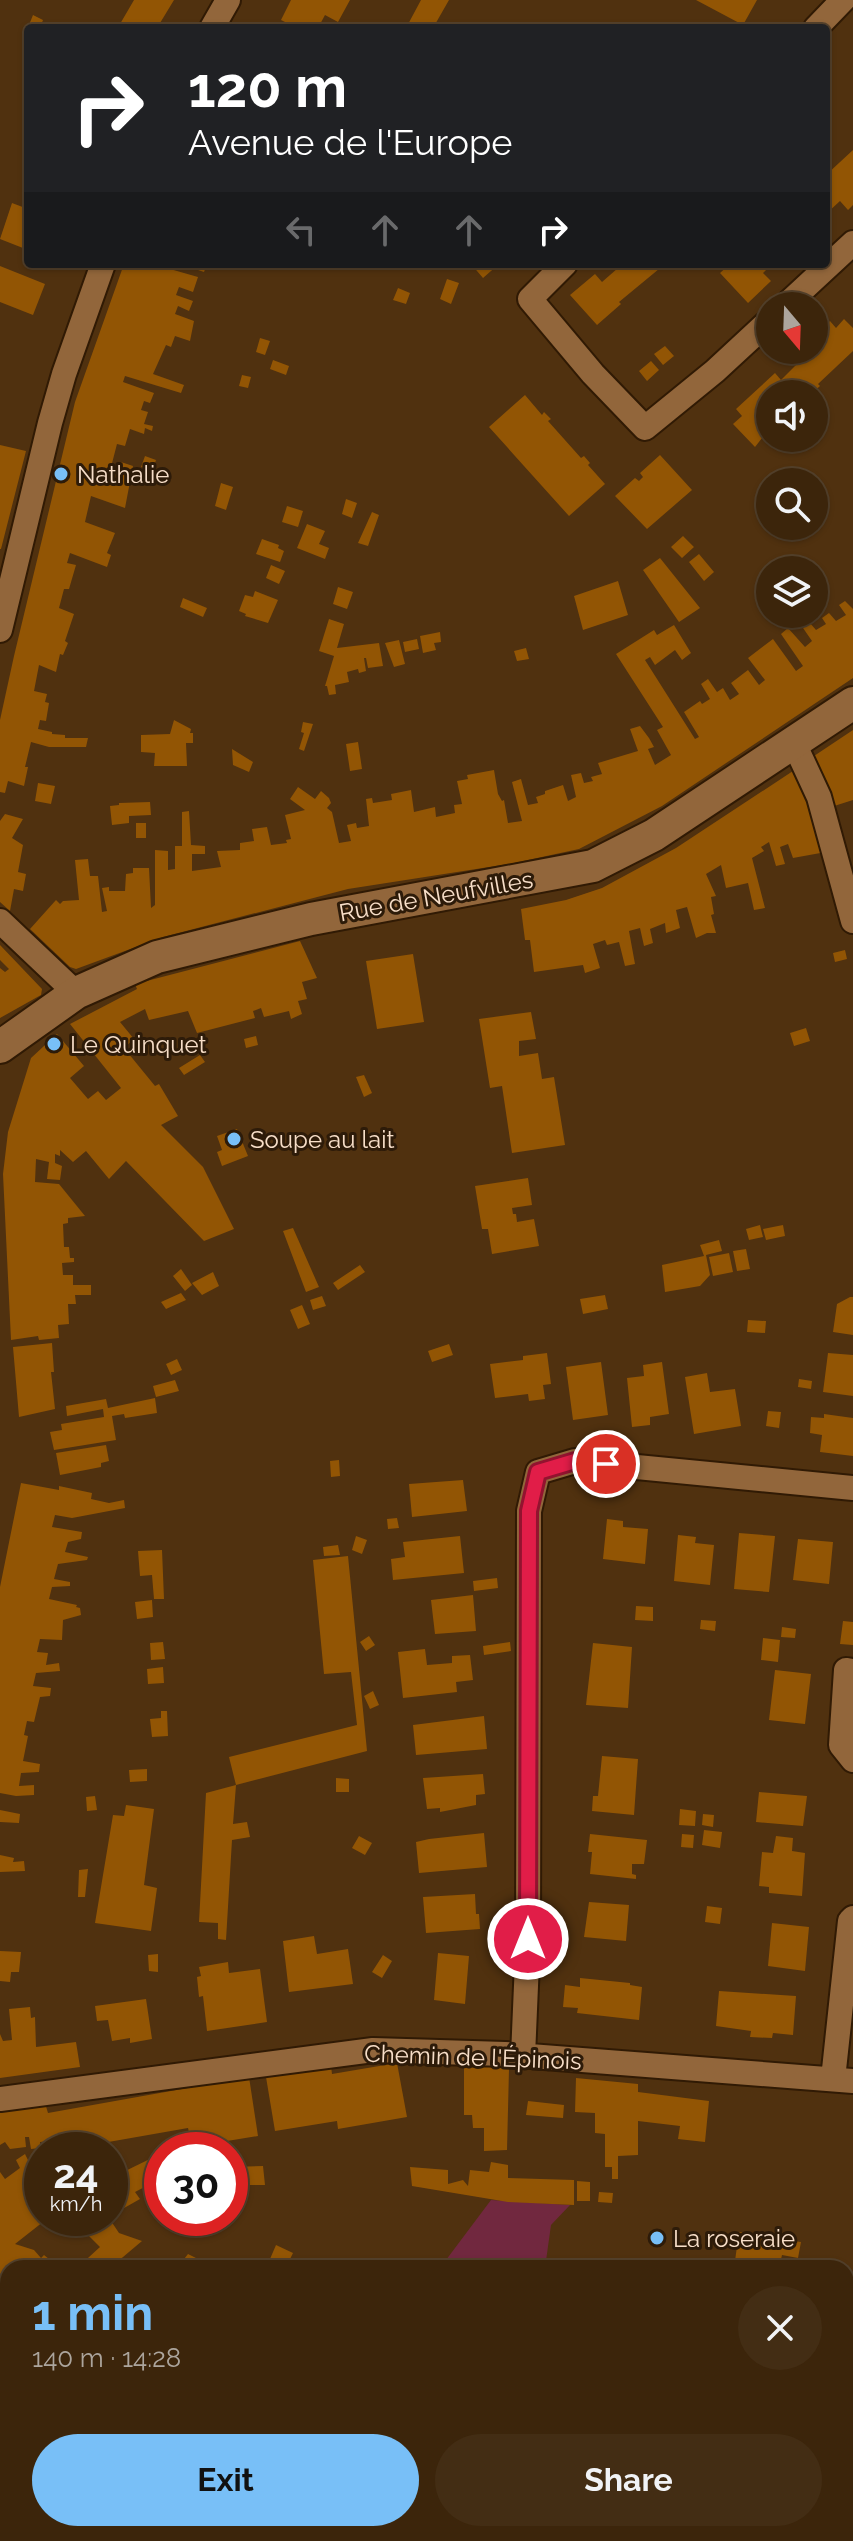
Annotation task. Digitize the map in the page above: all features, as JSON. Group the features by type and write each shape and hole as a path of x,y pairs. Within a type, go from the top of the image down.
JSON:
{"main road":[{"name":"Rue de Neufvilles","path":"0,1047 76,993 157,957 311,919 593,866 654,835 853,703"}],"street":[{"path":"214,24 228,0"},
{"path":"820,24 843,0 853,7"},
{"path":"830,264 853,243"},
{"path":"0,630 50,423 102,268"},
{"path":"561,268 530,299 593,374 645,428 756,333"},
{"path":"800,292 826,268"},
{"path":"794,743 819,797 853,921"},
{"path":"0,921 76,993"},
{"path":"523,2056 528,1939 529,1511 538,1472 575,1461 853,1488"},
{"path":"853,1671 846,1670 841,1745 853,1760"},
{"path":"843,2080 850,1921 853,1918"},
{"name":"Chemin de l'Épinois","path":"0,2099 373,2050 523,2056 843,2080"}],"shaded area":[{"path":"491,2200 570,2205 551,2225 546,2260 446,2260"}],"building":[{"path":"134,0 174,0 159,24 120,24"},
{"path":"291,0 350,0 338,22 325,15 320,24 289,24 281,20"},
{"path":"421,0 449,0 435,24 408,24"},
{"path":"696,0 757,0 741,24"},
{"path":"33,15 43,20 42,24 29,24"},
{"path":"853,150 853,205 848,210 840,201 830,210 830,171"},
{"path":"12,203 24,208 24,248 0,239"},
{"path":"0,266 45,284 33,315 0,302"},
{"path":"123,268 166,268 198,277 193,292 179,287 176,295 193,301 189,311 178,306 175,314 194,321 190,341 175,336 171,347 166,345 153,374 184,385 181,393 125,376 123,382 154,393 150,403 144,401 141,410 148,412 144,424 153,426 152,431 145,428 144,434 130,429 125,446 117,444 110,471 116,474 121,462 133,466 125,508 91,496 85,522 115,533 107,553 111,555 107,567 70,553 67,563 76,565 59,608 74,614 65,641 68,643 63,655 60,654 56,672 39,665 34,691 47,694 45,702 49,703 46,721 40,720 38,729 65,735 65,738 88,738 86,747 49,747 31,742 24,786 8,781 5,793 0,792 0,720 75,402"},
{"path":"474,268 494,268 483,278"},
{"path":"618,268 660,268 597,325 570,295 595,274 602,282"},
{"path":"726,268 768,268 763,273 771,281 756,292 748,303 720,273"},
{"path":"447,279 459,283 451,304 440,299"},
{"path":"398,288 410,293 406,304 393,300"},
{"path":"844,319 853,328 853,351 822,380 781,380 797,364 828,364 828,323 830,321 836,328"},
{"path":"260,338 270,341 265,355 256,352"},
{"path":"665,346 674,356 663,365 654,354"},
{"path":"273,360 289,366 286,375 270,369"},
{"path":"651,361 659,370 647,381 639,371"},
{"path":"775,373 781,380 767,380"},
{"path":"242,375 251,377 248,388 239,386"},
{"path":"756,391 755,447 733,424 742,416 736,409"},
{"path":"525,395 542,415 544,412 551,419 548,421 581,458 584,456 605,484 569,516 489,427"},
{"path":"0,445 26,451 1,549 0,549"},
{"path":"660,455 692,490 647,529 615,496 635,478 639,481 643,477 640,473"},
{"path":"145,456 156,460 153,470 141,467"},
{"path":"221,483 233,487 226,510 215,506"},
{"path":"346,499 357,503 352,518 342,514"},
{"path":"287,506 303,511 298,527 282,522"},
{"path":"372,512 379,515 368,546 358,543"},
{"path":"307,524 325,531 319,544 329,548 325,559 297,548"},
{"path":"683,536 694,547 682,558 671,547"},
{"path":"262,539 279,545 278,548 284,551 280,562 256,554"},
{"path":"699,554 714,572 704,581 689,562"},
{"path":"660,558 700,608 679,622 643,570"},
{"path":"271,565 285,571 279,584 266,578"},
{"path":"618,581 628,615 583,630 574,596"},
{"path":"338,587 353,592 347,609 333,604"},
{"path":"255,591 278,600 268,623 239,611 245,595 253,597"},
{"path":"183,598 207,608 203,617 180,607"},
{"path":"845,601 853,609 853,678 662,806 579,849 514,863 348,889 163,937 76,969 70,967 30,929 56,900 60,904 79,900 75,860 88,859 90,876 98,876 102,912 107,911 102,888 125,891 126,874 133,873 133,868 149,868 151,908 155,905 155,850 168,851 168,870 175,869 175,846 182,846 182,812 189,811 191,845 205,846 205,854 192,854 192,871 221,867 217,851 240,850 240,843 254,841 252,829 267,827 271,845 287,843 286,840 291,839 285,815 305,810 290,799 298,787 315,799 321,791 329,798 331,803 327,808 332,812 339,843 351,841 347,825 356,823 357,828 369,826 366,799 372,798 373,803 392,800 391,794 411,790 414,812 435,807 436,817 455,813 454,805 462,804 457,781 468,779 467,775 494,770 508,823 522,821 512,782 521,779 528,805 538,803 536,797 545,794 545,791 563,785 568,801 576,797 571,775 581,773 584,783 593,781 591,777 602,774 598,763 638,751 630,729 640,726 649,738 654,747 648,749 655,765 671,755 657,730 663,727 616,654 654,630 657,635 674,625 691,653 682,660 675,650 655,665 650,657 645,660 695,739 699,737 684,712 700,701 702,704 710,699 701,684 708,679 717,692 723,688 730,700 739,694 731,683 748,670 759,685 765,680 748,658 773,639 796,671 803,666 781,634 788,628 805,647 812,641 803,628 828,628 828,614 836,621 846,615 839,605"},
{"path":"329,619 344,624 337,648 379,643 383,666 368,668 364,658 366,671 359,673 358,669 347,672 349,682 335,685 336,694 329,695 325,686 334,656 319,651"},
{"path":"440,632 441,642 434,643 436,650 423,653 420,636"},
{"path":"417,639 419,649 405,652 403,642"},
{"path":"399,640 405,664 394,667 385,643"},
{"path":"526,648 529,659 517,661 514,651"},
{"path":"174,720 193,733 193,743 186,743 187,766 154,766 155,753 141,752 141,735 170,734"},
{"path":"303,722 313,724 304,751 299,749 304,733 301,732"},
{"path":"853,730 853,800 831,807 811,758"},
{"path":"358,742 362,769 350,771 346,744"},
{"path":"232,749 253,762 249,772 233,765"},
{"path":"796,769 826,852 793,858 788,844 780,847 785,864 776,866 769,842 761,847 764,851 752,858 765,908 754,910 748,883 726,888 721,865 706,874 716,896 711,897 714,914 711,915 716,933 696,938 687,907 676,910 680,928 666,933 665,923 650,929 653,943 644,946 640,928 629,931 635,964 625,966 619,942 607,945 605,940 593,944 600,968 585,973 583,965 534,972 530,940 525,940 521,909 566,900 602,888 676,848"},
{"path":"38,783 55,786 51,804 35,801"},
{"path":"150,802 151,815 129,816 129,823 112,825 110,806"},
{"path":"5,814 23,819 12,838 23,845 18,872 26,874 23,891 14,889 10,911 0,902 0,821"},
{"path":"136,823 146,823 146,838 136,838"},
{"path":"300,941 317,978 302,982 307,999 298,1001 302,1014 291,1019 289,1011 264,1017 261,1008 253,1011 255,1018 197,1033 188,1011 149,1020 145,1009 120,1022 134,1039 124,1048 155,1086 159,1084 178,1116 161,1125 203,1167 234,1229 204,1241 126,1161 109,1179 86,1151 73,1162 60,1150 60,1156 55,1154 55,1163 62,1166 60,1180 47,1179 49,1162 36,1159 35,1182 59,1184 85,1216 68,1218 68,1223 63,1224 64,1247 69,1247 70,1258 74,1258 74,1262 62,1263 63,1275 73,1275 73,1285 91,1285 91,1295 75,1295 76,1304 68,1304 69,1324 58,1325 59,1338 39,1340 38,1336 11,1340 3,1174 8,1132 31,1058 57,1034 84,1066 70,1078 88,1099 98,1091 106,1100 121,1088 70,1024 137,989 135,984"},
{"path":"0,945 42,989 41,995 0,1018 0,968 5,972 9,969 0,960"},
{"path":"845,950 847,959 835,962 833,953"},
{"path":"413,954 424,1022 377,1029 366,961"},
{"path":"531,1012 536,1039 519,1041 519,1056 538,1053 542,1079 554,1077 565,1145 512,1153 502,1086 490,1088 479,1019"},
{"path":"806,1028 810,1041 794,1046 790,1033"},
{"path":"256,1036 258,1045 246,1048 244,1039"},
{"path":"200,1055 205,1062 184,1075 179,1068"},
{"path":"364,1075 372,1093 364,1097 356,1077"},
{"path":"237,1129 248,1156 222,1166 217,1152 222,1150 217,1136"},
{"path":"528,1178 532,1205 512,1208 517,1222 534,1219 539,1246 492,1254 488,1229 482,1229 475,1186"},
{"path":"760,1225 763,1237 749,1240 746,1229"},
{"path":"783,1225 785,1236 766,1240 763,1229"},
{"path":"293,1228 319,1287 306,1292 283,1231"},
{"path":"719,1240 722,1251 706,1255 710,1275 700,1286 665,1292 662,1265 704,1256 700,1245"},
{"path":"746,1249 750,1269 737,1271 733,1251"},
{"path":"729,1253 733,1272 713,1276 709,1257"},
{"path":"360,1265 365,1272 338,1290 333,1283"},
{"path":"181,1269 192,1285 185,1291 173,1276"},
{"path":"213,1272 219,1286 202,1295 192,1283"},
{"path":"181,1293 186,1300 166,1309 161,1302"},
{"path":"605,1295 608,1309 583,1314 580,1299"},
{"path":"322,1296 326,1306 313,1310 310,1300"},
{"path":"853,1297 853,1335 833,1332 837,1304"},
{"path":"302,1305 310,1324 298,1329 290,1310"},
{"path":"748,1320 766,1321 765,1333 747,1332"},
{"path":"52,1343 55,1409 19,1417 13,1347"},
{"path":"449,1344 453,1355 432,1362 428,1351"},
{"path":"547,1353 551,1384 543,1385 545,1399 529,1401 528,1394 495,1398 490,1364"},
{"path":"828,1353 853,1355 853,1396 823,1392"},
{"path":"177,1359 182,1370 171,1375 166,1364"},
{"path":"601,1362 608,1415 573,1420 566,1367"},
{"path":"662,1362 669,1414 650,1417 650,1425 632,1427 627,1378 644,1376 643,1365"},
{"path":"707,1373 710,1392 735,1389 741,1426 694,1434 685,1377"},
{"path":"799,1379 812,1381 811,1389 798,1387"},
{"path":"175,1380 179,1391 156,1397 153,1386"},
{"path":"155,1398 157,1413 125,1418 124,1414 112,1416 116,1440 54,1450 50,1432 62,1430 61,1424 104,1417 103,1409 67,1416 66,1406 106,1399 108,1408"},
{"path":"768,1411 781,1412 779,1428 766,1426"},
{"path":"824,1414 853,1418 853,1456 820,1452 822,1435 810,1433 811,1417 824,1418"},
{"path":"106,1445 109,1461 101,1463 101,1467 60,1475 56,1453"},
{"path":"339,1460 340,1476 331,1477 330,1461"},
{"path":"463,1480 467,1511 412,1517 409,1484"},
{"path":"21,1483 92,1493 91,1499 109,1503 124,1500 125,1508 72,1518 55,1515 52,1527 82,1532 81,1539 68,1542 65,1552 88,1557 87,1560 58,1564 54,1579 70,1582 70,1586 52,1587 49,1599 77,1605 81,1615 63,1620 62,1640 40,1639 37,1652 48,1653 46,1665 59,1663 60,1671 36,1673 33,1686 51,1688 50,1696 40,1697 34,1722 27,1721 24,1735 28,1736 23,1761 40,1764 39,1772 21,1773 19,1786 34,1785 34,1795 16,1796 0,1793 0,1587"},
{"path":"397,1518 399,1528 388,1529 387,1519"},
{"path":"607,1519 623,1521 623,1527 648,1529 645,1564 603,1559"},
{"path":"739,1533 775,1536 769,1592 734,1589"},
{"path":"678,1535 696,1537 695,1543 714,1545 710,1585 674,1581"},
{"path":"356,1536 367,1540 362,1554 352,1550"},
{"path":"460,1536 464,1573 393,1580 391,1559 405,1557 403,1542"},
{"path":"798,1539 833,1542 829,1584 793,1580"},
{"path":"338,1545 340,1555 324,1556 323,1547"},
{"path":"162,1550 164,1599 154,1599 152,1575 140,1576 138,1551"},
{"path":"348,1556 367,1751 236,1785 229,1757 357,1725 351,1672 324,1674 313,1560"},
{"path":"497,1578 498,1588 474,1591 473,1581"},
{"path":"473,1595 476,1631 435,1634 431,1600"},
{"path":"152,1600 153,1617 137,1619 135,1602"},
{"path":"636,1606 653,1607 653,1621 635,1620"},
{"path":"701,1620 716,1621 715,1631 700,1629"},
{"path":"843,1621 853,1622 853,1645 840,1644"},
{"path":"782,1627 796,1629 795,1638 781,1637"},
{"path":"369,1636 375,1645 366,1651 360,1642"},
{"path":"763,1638 780,1640 778,1662 761,1660"},
{"path":"163,1642 165,1659 151,1660 150,1643"},
{"path":"510,1642 511,1651 484,1655 483,1646"},
{"path":"593,1643 632,1647 628,1708 586,1705"},
{"path":"425,1649 427,1665 452,1663 452,1656 470,1655 473,1680 456,1682 457,1692 403,1698 398,1652"},
{"path":"163,1667 164,1683 148,1684 147,1669"},
{"path":"775,1670 811,1674 805,1724 769,1720"},
{"path":"373,1691 379,1705 370,1709 364,1696"},
{"path":"161,1711 167,1711 168,1736 152,1737 150,1719 161,1718"},
{"path":"484,1716 487,1749 416,1755 413,1725"},
{"path":"602,1756 638,1759 634,1815 592,1811 593,1796 598,1796"},
{"path":"147,1769 147,1781 130,1782 129,1770"},
{"path":"483,1774 485,1794 476,1795 476,1805 440,1812 440,1808 427,1809 423,1778"},
{"path":"336,1778 349,1779 349,1792 336,1792"},
{"path":"236,1785 233,1824 247,1822 250,1837 232,1840 226,1940 218,1939 218,1923 199,1922 206,1793"},
{"path":"759,1792 807,1796 803,1826 756,1822"},
{"path":"95,1796 97,1810 87,1811 86,1797"},
{"path":"126,1805 154,1809 144,1885 157,1888 151,1931 95,1923 113,1815 124,1816"},
{"path":"680,1809 696,1811 695,1826 679,1825"},
{"path":"0,1810 20,1814 19,1823 0,1822"},
{"path":"703,1814 714,1815 713,1827 702,1825"},
{"path":"704,1830 722,1832 720,1848 702,1845"},
{"path":"484,1833 487,1867 419,1873 416,1842"},
{"path":"590,1834 647,1840 644,1864 632,1864 632,1874 636,1875 636,1879 590,1874"},
{"path":"682,1834 694,1835 693,1848 681,1847"},
{"path":"359,1836 372,1843 365,1855 352,1848"},
{"path":"776,1836 793,1838 792,1851 805,1853 802,1896 769,1893 769,1887 759,1886 762,1852 773,1853"},
{"path":"0,1855 14,1858 13,1862 24,1861 25,1871 0,1872"},
{"path":"88,1869 85,1897 78,1897 79,1870"},
{"path":"475,1894 480,1929 426,1933 423,1897"},
{"path":"589,1902 629,1905 626,1941 584,1937"},
{"path":"707,1906 722,1908 720,1924 705,1922"},
{"path":"772,1923 809,1927 805,1971 768,1966"},
{"path":"314,1936 317,1954 348,1949 353,1984 289,1992 283,1941"},
{"path":"0,1951 21,1952 19,1972 11,1972 10,1982 0,1981"},
{"path":"438,1953 469,1956 465,2004 434,2000"},
{"path":"158,1954 158,1972 149,1971 148,1955"},
{"path":"383,1955 392,1961 382,1978 372,1972"},
{"path":"228,1962 229,1973 260,1969 267,2022 207,2031 203,1996 199,1997 199,1967"},
{"path":"580,1978 642,1987 639,2020 577,2013 578,2008 563,2007 565,1985 580,1987"},
{"path":"719,1991 796,1996 793,2035 773,2033 772,2038 750,2037 751,2031 716,2026"},
{"path":"146,1999 152,2039 130,2043 130,2038 112,2041 108,2020 97,2021 95,2006"},
{"path":"30,2007 31,2018 35,2017 36,2047 76,2042 80,2067 0,2078 0,2034 3,2041 12,2040 9,2009"},
{"path":"397,2063 407,2117 338,2129 337,2121 275,2131 266,2077 331,2066 332,2074"},
{"path":"464,2068 509,2069 507,2150 484,2151 484,2128 473,2128 472,2115 464,2115"},
{"path":"249,2077 258,2136 248,2138 248,2132 189,2132 188,2128 144,2132 144,2136 128,2139 128,2132 24,2132 24,2147 10,2149 5,2142 0,2145 0,2109 45,2103 48,2113"},
{"path":"576,2078 638,2084 638,2092 709,2101 705,2142 678,2139 680,2126 638,2121 638,2155 618,2156 618,2179 612,2179 612,2167 605,2167 605,2134 595,2133 595,2113 575,2112"},
{"path":"528,2101 564,2105 563,2118 526,2115"},
{"path":"24,2155 25,2236 15,2244 34,2250 41,2258 44,2255 48,2260 0,2260 0,2172 5,2179 20,2168 16,2160"},
{"path":"144,2162 144,2187 135,2192 140,2199 128,2206 128,2170"},
{"path":"491,2162 508,2165 508,2178 574,2180 574,2205 508,2202 412,2186 410,2167 448,2170 448,2184 463,2180 468,2186 470,2170 489,2172"},
{"path":"248,2166 263,2166 265,2185 248,2185"},
{"path":"577,2181 590,2182 590,2201 577,2201"},
{"path":"599,2192 613,2193 612,2203 598,2202"},
{"path":"739,2232 801,2242 798,2258 782,2255 781,2260 735,2260"},
{"path":"89,2236 128,2236 142,2241 119,2260 86,2260 100,2247"},
{"path":"276,2245 293,2253 290,2260 270,2259"},
{"path":"188,2254 200,2260 183,2260"}],"place":[{"name":"Nathalie","path":"61,474"},
{"name":"Le Quinquet","path":"54,1044"},
{"name":"Soupe au lait","path":"234,1139"},
{"name":"La roseraie","path":"657,2238"}],"route":[{"path":"528,1939 529,1511 538,1472 575,1461 606,1464"}]}
